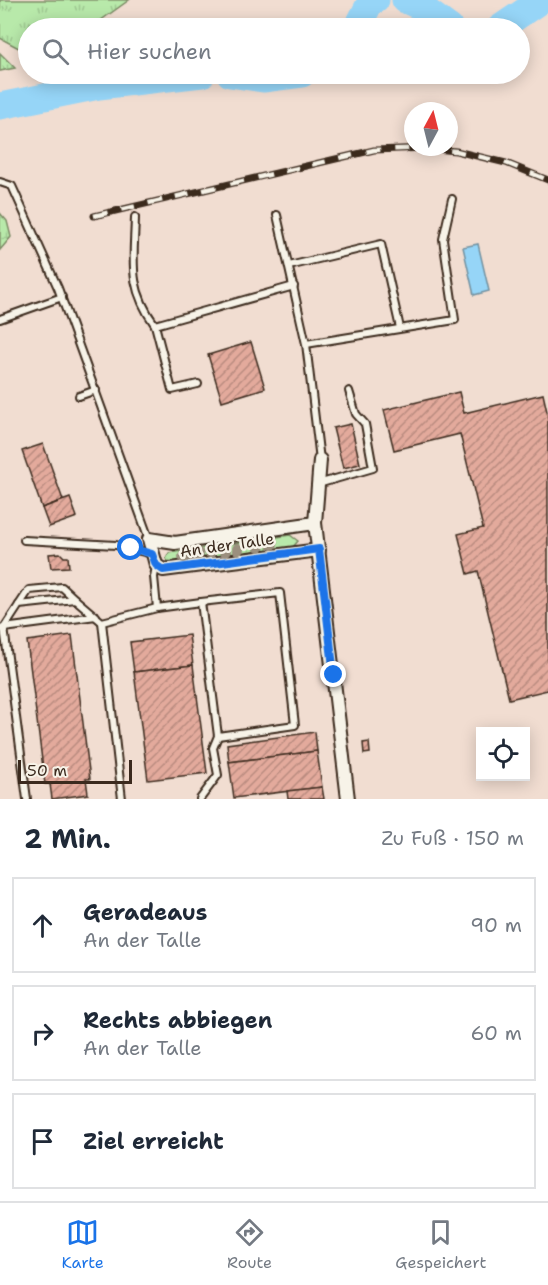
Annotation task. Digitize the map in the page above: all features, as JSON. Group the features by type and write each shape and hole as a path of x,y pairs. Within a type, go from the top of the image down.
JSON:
{"street":[{"path":"320,460 315,523 348,799"},
{"name":"An der Talle","path":"149,539 175,543 315,523"},
{"path":"149,539 154,560"},
{"name":"An der Talle","path":"154,560 163,570 319,549"}],"lane":[{"path":"0,182 12,186 62,297 149,539"},
{"path":"306,344 455,320 443,239 452,199"},
{"path":"277,215 306,344 320,460"},
{"path":"135,217 133,280 144,309 155,325 172,390 198,384"},
{"path":"289,266 381,244 400,328"},
{"path":"155,325 294,286"},
{"path":"0,319 62,297"},
{"path":"79,396 96,390"},
{"path":"318,484 373,468 365,424 356,414 348,391"},
{"path":"24,540 116,545 131,548 154,560 157,608"},
{"path":"27,799 2,628 29,590 62,587 102,622 122,799"},
{"path":"102,622 157,608 280,593 295,725 218,736"},
{"path":"19,606 75,599"},
{"path":"200,799 218,775 213,748 218,736 201,602"},
{"path":"2,628 96,616"}],"green space":[{"path":"0,0 129,0 104,18 18,18 18,48 0,38"},
{"path":"0,53 15,68 0,71"},
{"path":"0,213 7,221 11,237 0,250"},
{"path":"290,535 298,541 292,548 170,564 166,559 169,553"}],"water":[{"path":"478,244 489,291 474,295 463,247"}],"building":[{"path":"251,342 265,388 222,401 208,355"},
{"path":"459,392 464,413 543,394 548,416 548,690 509,699 478,571 468,574 458,534 483,528 460,434 394,450 384,410"},
{"path":"351,424 360,464 343,468 333,428"},
{"path":"43,444 63,500 42,508 22,451"},
{"path":"70,498 77,517 49,527 42,508"},
{"path":"60,553 68,557 69,567 51,568 49,554"},
{"path":"72,635 90,779 86,779 88,794 52,799 50,784 45,784 27,641"},
{"path":"189,635 193,665 134,672 130,642"},
{"path":"193,665 207,773 148,780 134,672"},
{"path":"315,732 317,751 229,762 227,744"},
{"path":"369,742 370,753 364,754 363,743"},
{"path":"317,751 322,787 234,798 229,762"},
{"path":"322,787 324,799 288,799 287,791"}],"waterway":[{"path":"362,18 371,1 376,0"},
{"path":"405,0 423,8 436,18"},
{"path":"515,18 541,0"},
{"path":"0,106 116,84"}],"railway":[{"path":"94,216 374,150 426,148 456,151 506,163 548,180"}],"route":[{"path":"131,548 152,554 156,565 163,570 319,549 334,675"}]}
